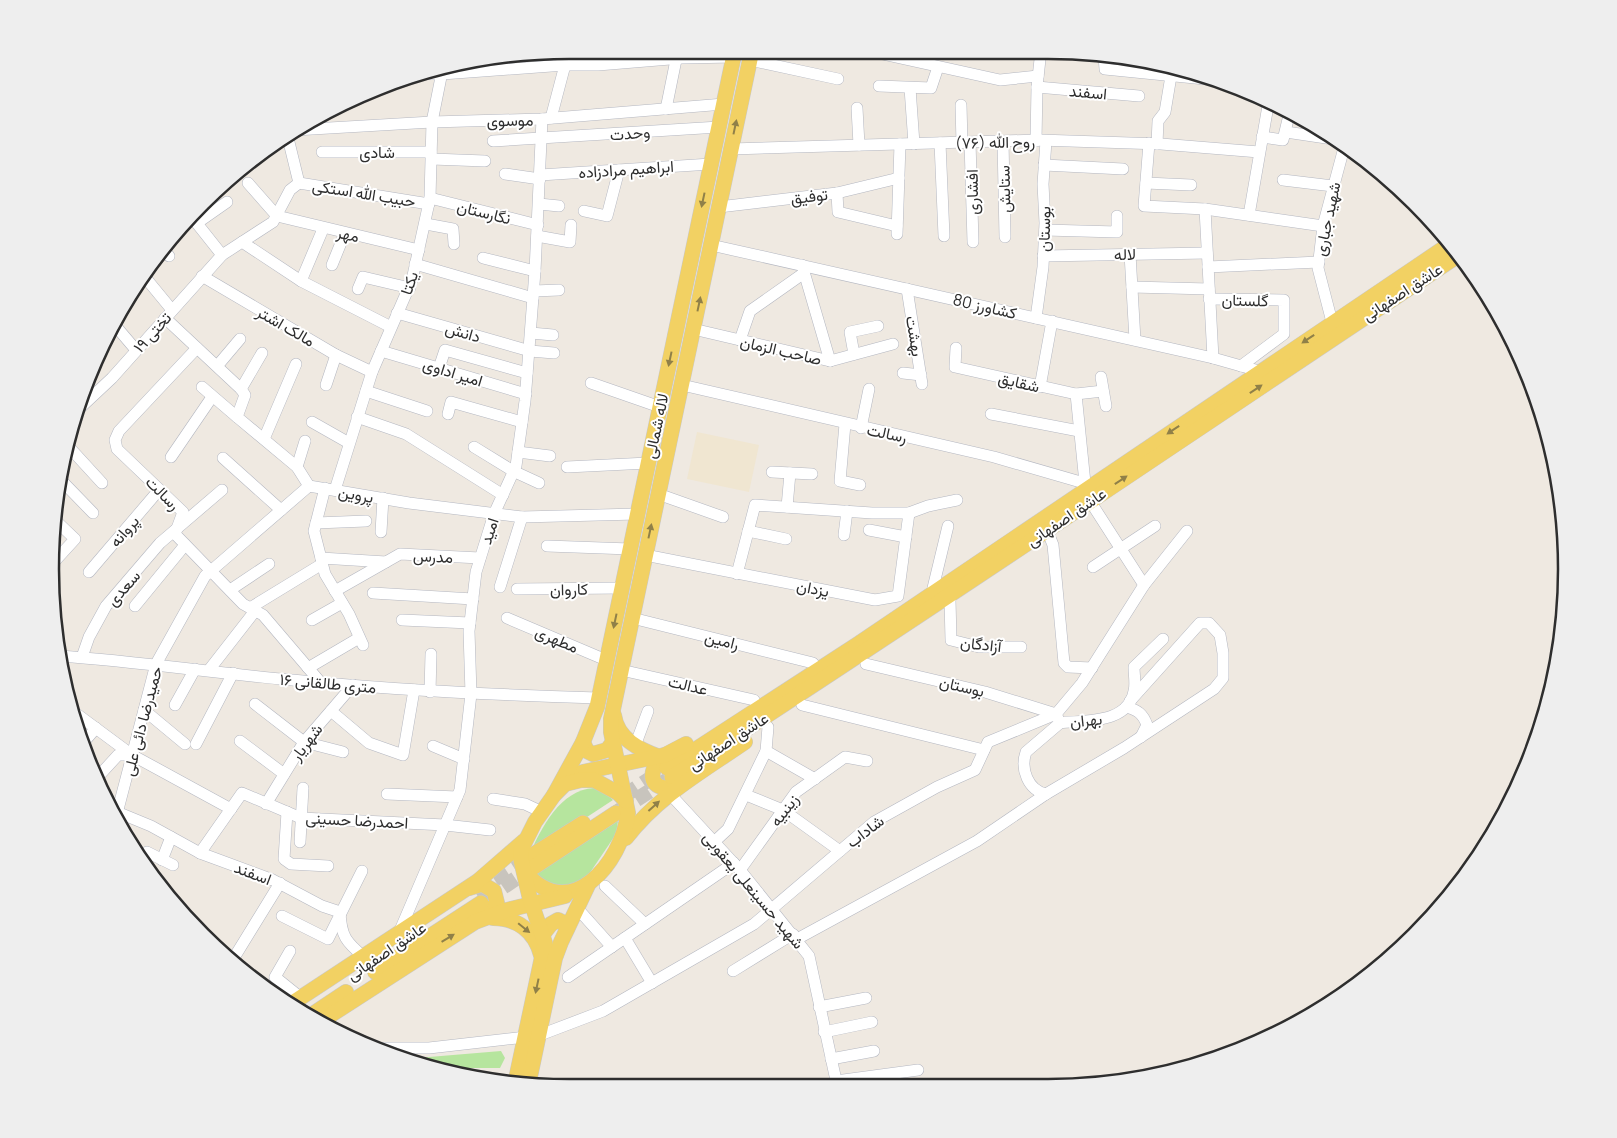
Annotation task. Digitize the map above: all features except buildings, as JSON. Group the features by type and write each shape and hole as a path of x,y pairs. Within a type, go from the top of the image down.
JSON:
{"main road":[{"name":"لاله شمالی","path":"554,795 583,742 598,698 733,59"},
{"name":"لاله شمالی","path":"611,857 623,835 627,822 618,806 618,765 611,719 750,59"},
{"name":"عاشق اصفهانی","path":"670,768 860,656 994,558 1088,484 1444,248"},
{"name":"عاشق اصفهانی","path":"994,558 1047,530 1453,258"},
{"path":"652,445 668,448"},
{"path":"518,1076 533,1036 555,958 588,884 642,817 670,794 670,768 680,748 933,588 994,558"},
{"path":"573,892 556,894 543,889 521,850 525,840 554,795 573,777 583,772 618,765 670,768 768,727 866,664 950,600 994,558"},
{"path":"613,708 615,721 621,733 635,746 670,768"},
{"path":"583,742 587,751 593,754 607,750 613,742"},
{"path":"529,865 618,806 618,793 594,780 581,780 565,784"},
{"path":"300,1002 500,864 525,840"},
{"path":"529,865 532,906 545,943 529,1077"},
{"path":"327,1018 481,920 497,903 494,891 482,884 474,885 456,894"},
{"path":"481,920 507,910 532,906 573,892 588,884"},
{"name":"عاشق اصفهانی","path":"300,1002 477,898 316,1012"},
{"path":"481,920 507,918 524,926 537,942 543,961"},
{"path":"543,934 551,924 558,920 567,929"}],"street":[{"name":"امید","path":"398,935 460,790 471,694 470,622 476,572 494,514 513,471 518,452 530,351 538,231 541,139 565,59"},
{"path":"460,71 598,65 642,59"},
{"path":"666,110 677,59"},
{"path":"766,59 838,79"},
{"name":"اسفند","path":"903,59 1000,80 1037,82 1139,96"},
{"name":"بوستان","path":"1036,318 1045,230 1044,164 1037,82 1040,59"},
{"path":"1104,62 1105,69 1144,68"},
{"path":"879,86 931,88 938,67"},
{"path":"1165,73 1171,76 1184,77"},
{"name":"یکتا","path":"330,489 349,443 372,372 397,312 410,288 430,201 432,122 441,75"},
{"path":"1171,76 1165,112 1158,121 1153,143 1144,206 1205,209 1322,226"},
{"path":"910,88 914,144"},
{"name":"موسوی","path":"311,129 432,122 547,119 724,104"},
{"name":"افشاری","path":"961,105 966,142 973,242"},
{"path":"857,108 859,145"},
{"path":"1250,215 1267,108"},
{"path":"1262,137 1283,140 1288,119"},
{"name":"وحدت","path":"493,141 719,127"},
{"path":"1286,132 1318,137"},
{"name":"روح الله (۷۶)","path":"731,149 1041,141 1153,143 1259,152"},
{"name":"ستایش","path":"1003,142 1005,237"},
{"path":"289,143 299,183"},
{"path":"940,143 944,236"},
{"path":"837,193 838,212 897,230 900,144"},
{"name":"شادی","path":"322,152 432,156 485,161"},
{"name":"شهید جباری","path":"1332,322 1318,268 1322,226 1342,153"},
{"name":"ابراهیم مرادزاده","path":"505,174 540,177 711,164"},
{"path":"1044,164 1123,169"},
{"path":"584,211 606,216 619,170"},
{"name":"توفیق","path":"718,207 837,193 898,178"},
{"path":"1283,180 1333,186"},
{"path":"248,183 276,216"},
{"name":"حبیب الله استکی","path":"299,183 430,201"},
{"name":"تختی ۱۹","path":"88,400 112,378 222,255 274,222 290,190 299,183"},
{"path":"1146,183 1191,185"},
{"name":"نگارستان","path":"430,201 538,231 570,242 571,225"},
{"path":"203,214 227,202"},
{"path":"539,204 559,206"},
{"path":"1205,209 1213,358"},
{"name":"مهر","path":"276,216 323,229 419,250"},
{"path":"1045,230 1117,232 1117,216"},
{"path":"195,222 222,255"},
{"path":"426,224 453,229 454,244"},
{"path":"301,281 323,229"},
{"path":"332,265 345,233"},
{"path":"242,242 301,281 391,326"},
{"name":"کشاورز 80","path":"711,245 803,269 907,289 1213,358 1259,371"},
{"name":"لاله","path":"1043,256 1207,253"},
{"path":"1130,254 1135,340"},
{"path":"483,258 535,271"},
{"path":"1208,267 1319,262"},
{"path":"416,264 534,294 559,290"},
{"path":"740,340 750,311 803,269"},
{"name":"صاحب الزمان","path":"693,329 830,361 803,269"},
{"name":"مالک اشتر","path":"202,276 336,355 372,372"},
{"path":"358,289 363,277 410,288"},
{"path":"148,282 169,314 197,348 218,365 241,388 245,395 237,417"},
{"name":"لاله","path":"1132,287 1209,294"},
{"name":"بهشت","path":"903,373 922,379 907,289"},
{"name":"گلستان","path":"1209,294 1284,300 1284,334 1241,366"},
{"name":"دانش","path":"397,312 530,351 554,353"},
{"path":"1040,387 1052,322"},
{"path":"854,354 850,332 878,326"},
{"path":"118,329 136,350"},
{"path":"531,333 553,335"},
{"path":"218,365 240,338"},
{"path":"830,361 893,344"},
{"name":"رسالت","path":"197,348 119,431 115,440 117,449 183,512 174,534 208,574 263,615 322,683"},
{"name":"شقایق","path":"956,348 955,367 1076,394 1103,391"},
{"name":"امیر اداوی","path":"381,350 526,394"},
{"path":"440,368 444,350 527,373"},
{"path":"241,388 262,353"},
{"path":"326,385 336,355"},
{"path":"264,439 296,364"},
{"path":"1101,377 1106,406"},
{"path":"591,383 660,407"},
{"name":"رسالت","path":"682,385 994,458 1088,484"},
{"path":"202,387 296,466 309,486 208,574"},
{"path":"861,428 869,389"},
{"path":"366,391 427,411"},
{"path":"1076,394 1079,431 1088,484"},
{"path":"171,457 212,397"},
{"path":"448,414 451,402 522,422"},
{"path":"991,414 1079,431"},
{"path":"357,417 406,434 503,495"},
{"path":"312,422 349,443"},
{"path":"845,424 840,481 860,485"},
{"path":"296,466 305,441"},
{"path":"474,447 513,471 539,483"},
{"path":"73,451 102,483"},
{"path":"518,452 550,456"},
{"path":"223,458 281,510"},
{"path":"567,467 648,463"},
{"path":"772,472 812,474"},
{"path":"788,507 790,473"},
{"path":"66,485 93,513"},
{"name":"پروین","path":"309,486 522,517 637,514"},
{"path":"308,668 361,641 325,574 314,531 330,489"},
{"name":"پروانه","path":"89,572 159,490"},
{"path":"178,526 222,490"},
{"path":"658,494 723,518"},
{"path":"381,532 382,498"},
{"path":"737,574 755,505 909,513 928,506 957,500"},
{"path":"1090,501 1144,585"},
{"path":"844,535 847,511"},
{"name":"یزدان","path":"645,555 875,600 898,596 909,513"},
{"path":"500,586 522,517"},
{"path":"316,523 366,521"},
{"path":"59,556 75,539 61,526"},
{"name":"سعدی","path":"82,657 106,606 160,543 178,526"},
{"path":"933,588 948,526"},
{"path":"1093,567 1155,526"},
{"path":"869,530 906,537"},
{"path":"1047,530 1054,545 1064,663 1068,667 1092,668"},
{"path":"748,531 786,539"},
{"name":"شاداب","path":"395,1048 429,1048 533,1036 603,1011 754,924 874,822 936,787 975,770 988,742 1058,718 1144,585 1187,531"},
{"path":"135,606 185,545"},
{"path":"547,546 630,549"},
{"name":"مدرس","path":"335,591 400,554 480,558"},
{"path":"209,670 253,609 321,561 386,562"},
{"path":"230,590 269,564"},
{"name":"حمیدرضا دائی علی","path":"118,808 156,664 208,574"},
{"name":"کاروان","path":"516,589 622,588"},
{"path":"373,593 473,599"},
{"name":"آزادگان","path":"950,600 951,640 979,647 1021,647"},
{"path":"312,620 342,604"},
{"name":"مطهری","path":"507,618 606,660"},
{"name":"رامین","path":"632,618 812,663"},
{"path":"402,620 470,622"},
{"path":"734,971 795,936 976,841 1046,794 1214,689 1221,681 1224,653 1220,635 1209,623 1200,623 1128,704"},
{"path":"1128,704 1134,691 1134,667 1163,639"},
{"path":"430,692 431,654"},
{"name":"۱۶ متری طالقانی","path":"67,656 156,664 322,683 430,692 598,698"},
{"name":"بوستان","path":"866,664 986,692 1058,718"},
{"path":"175,705 195,669"},
{"name":"عدالت","path":"621,670 754,700"},
{"path":"144,710 190,744 233,673"},
{"name":"شهریار","path":"266,804 304,742 353,685"},
{"path":"331,711 369,743 402,755 414,690"},
{"path":"255,704 304,742 343,752"},
{"path":"1128,704 1144,716 1147,725 1140,737"},
{"name":"بهران","path":"1058,718 1105,718 1117,715 1128,704"},
{"path":"802,705 984,750"},
{"path":"635,746 648,711"},
{"path":"1046,794 1036,792 1030,785 1023,759 1026,752 1058,718"},
{"path":"82,720 96,728 132,755 231,809"},
{"path":"714,842 728,829 746,795 766,751 768,727"},
{"path":"88,738 96,728"},
{"path":"240,741 284,774"},
{"path":"433,746 464,759"},
{"path":"766,751 815,779"},
{"path":"102,773 118,755 132,755"},
{"name":"زینبیه","path":"737,867 796,792 845,757 867,761"},
{"path":"300,842 303,788"},
{"name":"احمدرضا حسینی","path":"200,853 242,792 302,818 445,825 490,830"},
{"path":"387,794 457,797"},
{"name":"شهید حسینعلی یعقوبی","path":"670,794 737,867 795,936 809,956 835,1079"},
{"path":"746,795 783,810 840,851"},
{"path":"493,798 525,804 542,812"},
{"path":"287,812 284,859 291,864 328,866"},
{"name":"اسفند","path":"123,816 171,837 200,853 280,884 322,906 340,912"},
{"path":"162,860 171,837"},
{"path":"147,852 173,865"},
{"path":"568,977 644,924 737,867"},
{"path":"282,916 328,939 362,871"},
{"path":"236,956 280,884"},
{"path":"605,886 644,924"},
{"path":"577,908 612,947"},
{"path":"340,912 341,927 346,942 364,957"},
{"path":"625,938 652,983"},
{"path":"290,951 275,977 290,996"},
{"path":"819,1007 866,998"},
{"path":"824,1032 872,1022"},
{"path":"831,1059 874,1051"},
{"path":"861,1079 918,1070"}],"shaded area":[{"path":"697,432 759,445 749,492 687,479"}],"green space":[{"path":"594,788 605,793 613,800 529,855 546,822 562,803 571,795 582,790"},
{"path":"618,821 616,834 608,846 587,877 575,885 552,886 536,874"},
{"path":"501,1051 505,1058 500,1068 464,1068 423,1058"}],"tunnel":[{"path":"624,796 663,770"},
{"path":"617,812 667,780"},
{"path":"475,892 531,856"},
{"path":"484,900 533,867"}]}
